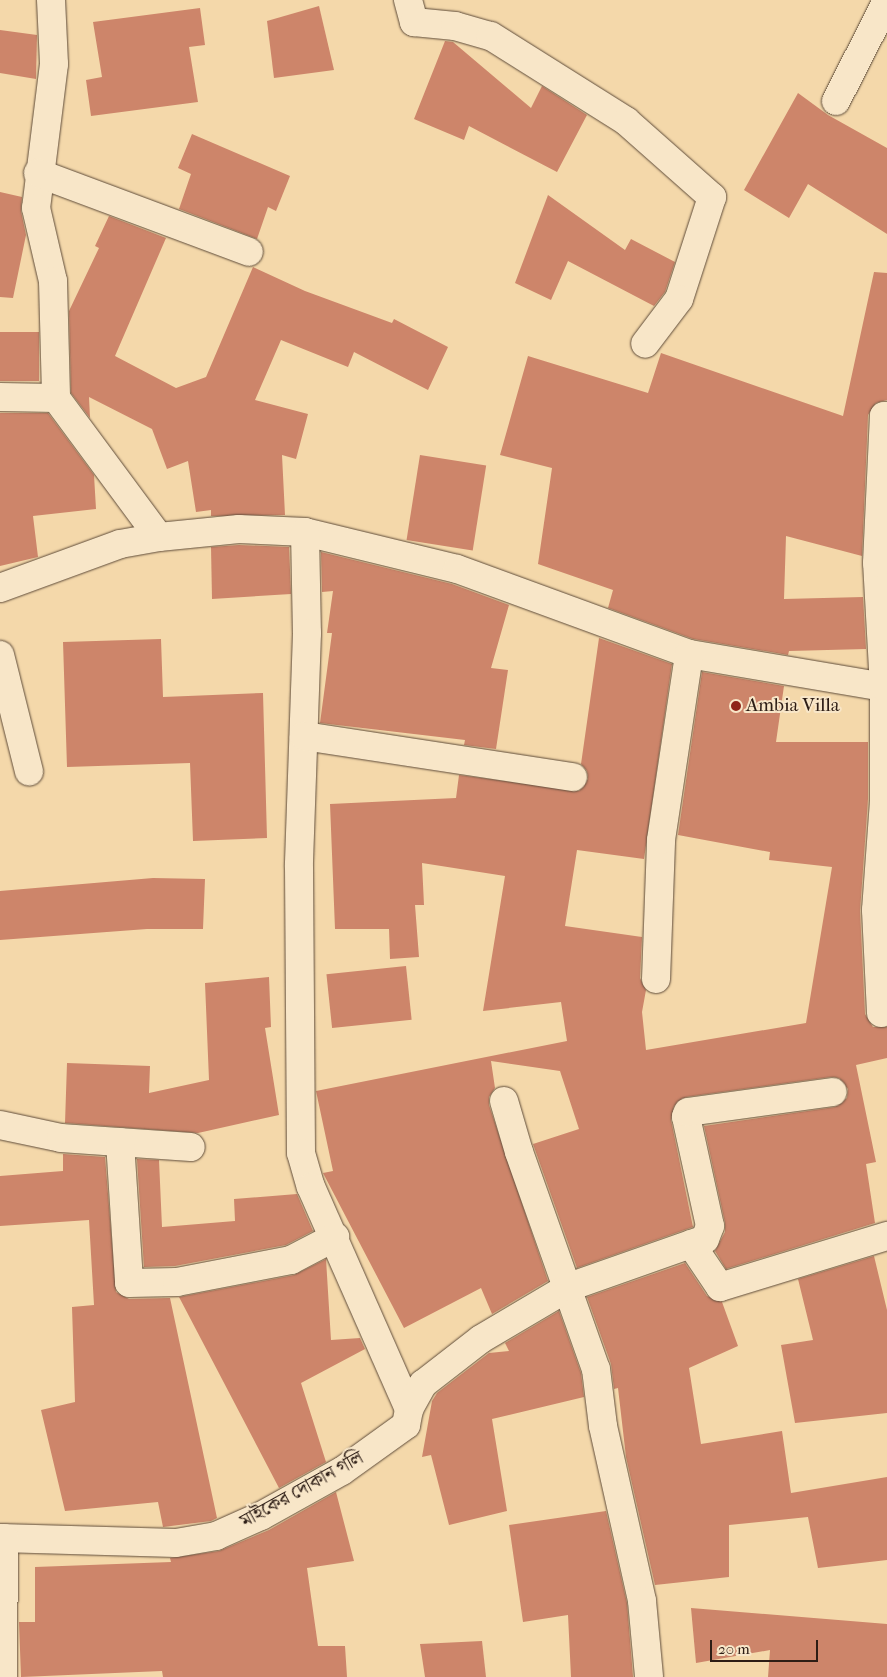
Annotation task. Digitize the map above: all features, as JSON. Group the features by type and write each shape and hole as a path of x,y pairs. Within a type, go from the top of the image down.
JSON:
{"street":[{"path":"51,0 54,64 38,173 36,208 53,280 56,398 159,537"},
{"path":"408,0 414,22 454,26 491,36 626,121 712,197 679,299 645,344"},
{"path":"836,101 887,1"},
{"path":"38,173 249,252"},
{"path":"0,396 56,398"},
{"path":"881,1013 876,910 886,800 884,687 877,563 884,416 887,416"},
{"path":"0,588 120,544 159,537 239,530 304,532 457,569 689,654 884,687"},
{"path":"304,532 307,633 299,867 300,1153 311,1187 335,1237 409,1409"},
{"path":"656,979 661,840 689,654"},
{"path":"0,655 29,771"},
{"path":"304,736 574,777"},
{"name":"মাইকের দোকান গলি","path":"2,1538 176,1543 216,1536 342,1471 406,1426 409,1409 423,1384 481,1338 569,1287 705,1239 710,1226 686,1116 688,1112 833,1092"},
{"path":"504,1101 518,1152 569,1287 596,1369 603,1426 642,1601 650,1677"},
{"path":"0,1125 61,1138 191,1147"},
{"path":"120,1142 129,1283 177,1282 291,1260 335,1237"},
{"path":"691,1244 720,1287 887,1236"},
{"path":"2,1538 3,1677"}],"building":[{"path":"319,6 334,70 274,78 267,21"},
{"path":"200,8 205,45 189,47 198,102 91,116 86,80 102,77 93,22"},
{"path":"0,30 37,35 36,79 0,73"},
{"path":"445,41 453,42 531,108 542,86 587,115 557,172 469,126 464,140 414,119"},
{"path":"798,93 828,115 887,148 887,234 808,184 789,218 744,190"},
{"path":"192,134 290,176 276,211 268,207 257,239 179,209 191,174 178,168"},
{"path":"0,192 22,197 21,211 26,235 13,298 0,297"},
{"path":"548,195 625,250 631,239 675,262 665,292 654,306 568,261 551,300 515,283"},
{"path":"109,216 166,238 115,356 176,388 206,377 253,267 305,291 392,323 394,319 448,347 428,390 354,352 348,367 281,340 255,400 308,414 296,459 282,455 285,515 211,516 211,510 196,512 188,461 167,469 152,429 89,397 90,418 71,393 69,311 99,248 95,246"},
{"path":"874,272 887,273 887,400 876,403 868,415 862,556 786,536 784,599 863,597 866,649 789,651 788,655 693,639 608,608 613,590 538,564 552,468 500,455 528,356 648,393 661,353 843,416"},
{"path":"0,332 39,332 39,381 0,381"},
{"path":"0,413 48,413 94,475 96,509 33,516 38,557 0,566"},
{"path":"420,455 486,465 473,550 407,540"},
{"path":"239,545 289,547 291,594 212,599 211,547"},
{"path":"321,552 452,584 509,605 491,668 508,670 496,749 464,745 465,740 320,723 332,633 327,633 333,591 322,592"},
{"path":"599,638 672,664 644,859 577,850 565,926 642,937 640,978 646,990 642,1012 646,1050 806,1023 832,867 769,860 770,852 678,835 702,672 784,686 776,742 868,742 868,799 860,911 865,1014 873,1027 887,1027 887,1058 856,1065 876,1162 866,1164 875,1223 726,1269 715,1251 725,1232 725,1223 704,1126 835,1107 847,1098 848,1089 839,1078 831,1077 686,1097 674,1106 671,1120 693,1227 577,1268 533,1144 579,1129 560,1071 491,1061 495,1088 489,1097 489,1105 548,1281 492,1314 481,1288 404,1328 323,1173 333,1171 316,1091 567,1041 561,1002 483,1011 505,876 422,863 424,905 415,905 419,957 390,959 389,929 335,929 330,804 456,798 459,775 579,791 588,779 587,771 581,764"},
{"path":"161,639 163,697 263,693 267,838 193,841 190,763 67,767 63,642"},
{"path":"153,878 205,879 203,929 147,929 0,940 0,891"},
{"path":"406,966 412,1020 332,1028 326,974"},
{"path":"269,977 271,1027 265,1028 279,1115 198,1133 65,1123 67,1063 150,1066 149,1093 209,1080 205,983"},
{"path":"63,1154 105,1157 116,1292 129,1299 170,1298 217,1518 211,1521 163,1527 158,1502 65,1511 41,1410 75,1402 72,1307 94,1305 89,1220 0,1226 0,1176 63,1171"},
{"path":"137,1159 159,1160 162,1227 235,1221 234,1199 297,1194 313,1231 286,1245 175,1266 144,1267"},
{"path":"874,1256 887,1310 887,1413 795,1423 781,1345 813,1340 798,1279"},
{"path":"326,1259 331,1340 360,1338 365,1349 301,1383 326,1462 279,1488 179,1297 294,1275"},
{"path":"685,1263 707,1296 722,1302 738,1346 689,1368 701,1444 782,1431 791,1493 887,1477 887,1560 818,1568 808,1517 729,1525 729,1577 655,1585 626,1457 618,1388 614,1389 611,1364 587,1297"},
{"path":"559,1311 581,1373 584,1397 492,1419 507,1511 449,1525 431,1455 422,1457 432,1401 437,1393 489,1353 509,1351 505,1343"},
{"path":"336,1492 354,1561 307,1568 318,1646 345,1646 347,1677 163,1677 162,1671 21,1677 19,1622 35,1622 35,1567 171,1562 170,1558 219,1551 269,1530"},
{"path":"606,1511 627,1603 633,1677 571,1677 568,1615 523,1622 509,1525"},
{"path":"691,1608 887,1624 887,1677 768,1677 770,1650 696,1663"},
{"path":"482,1641 486,1677 425,1677 420,1644"}],"place":[{"name":"Ambia Villa","path":"736,706"}]}
